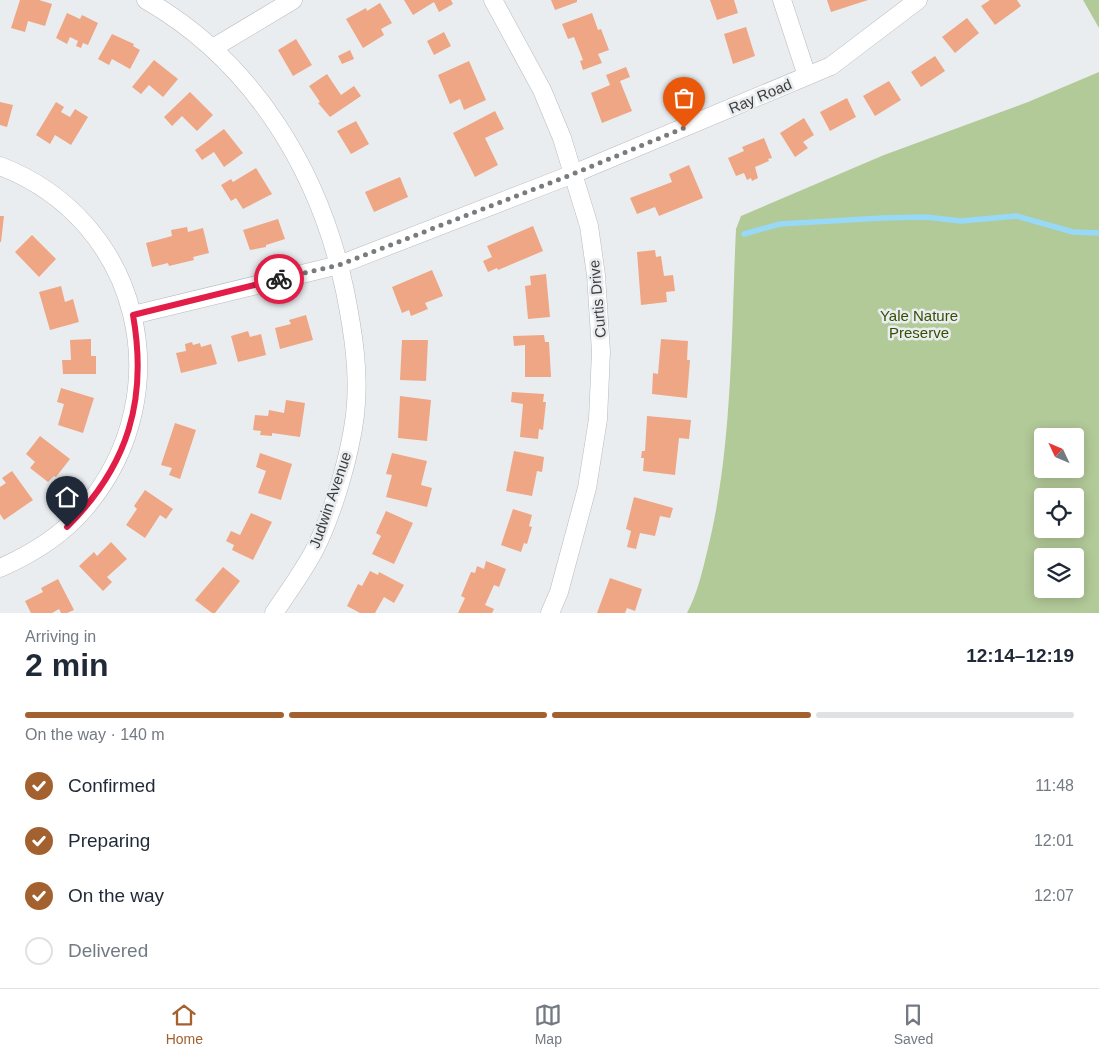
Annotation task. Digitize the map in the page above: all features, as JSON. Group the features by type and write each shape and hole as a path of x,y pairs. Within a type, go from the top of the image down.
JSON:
{"street":[{"name":"Judwin Avenue","path":"146,0 169,13 213,48 258,97 291,143 321,208 339,265 351,317 356,370 355,414 348,456 315,548 274,613"},
{"path":"213,48 293,0"},
{"name":"Curtis Drive","path":"492,0 542,90 562,138 589,226 596,275 601,352 598,419 587,488 559,592 550,613"},
{"path":"782,0 807,76"},
{"name":"Ray Road","path":"133,315 339,265 573,174 830,66 918,0"},
{"path":"0,166 34,182 54,195 90,229 116,269 133,315 138,340 138,392 125,442 114,466 90,502 67,527 39,548 0,568"}],"green space":[{"path":"1083,0 1099,0 1099,28"},
{"name":"Yale Nature Preserve","path":"1099,72 1099,613 687,613 703,568 716,513 722,473 729,392 736,229 741,216 884,155 1028,102"}],"building":[{"path":"20,0 39,0 52,4 45,26 28,21 25,32 11,28"},
{"path":"404,0 451,0 453,4 439,12 434,2 413,15"},
{"path":"551,0 577,0 577,2 555,10"},
{"path":"710,0 734,0 738,13 717,20"},
{"path":"827,0 868,0 831,12"},
{"path":"990,0 1017,0 1021,6 995,25 981,6"},
{"path":"380,3 392,23 381,29 384,35 363,48 346,19 366,8 367,11"},
{"path":"67,13 80,19 82,15 98,23 88,45 83,43 81,48 76,46 78,41 70,37 67,44 56,38"},
{"path":"592,13 598,30 601,29 609,50 598,54 602,63 583,70 580,61 583,60 574,37 568,39 562,24"},
{"path":"967,18 979,33 955,53 942,37"},
{"path":"746,27 755,56 733,64 724,34"},
{"path":"444,32 451,46 434,55 427,41"},
{"path":"112,34 134,44 133,46 140,50 130,69 112,59 109,65 98,59"},
{"path":"296,39 312,65 293,76 278,50"},
{"path":"350,50 354,59 342,64 338,56"},
{"path":"935,56 945,71 921,87 911,72"},
{"path":"154,60 178,79 163,97 149,85 141,94 132,87"},
{"path":"469,61 486,100 464,110 460,99 450,104 438,75"},
{"path":"626,67 630,77 620,81 632,111 602,123 591,93 610,85 606,75"},
{"path":"327,74 341,95 354,86 361,96 330,117 318,103 320,102 309,86"},
{"path":"889,81 901,100 875,116 863,96"},
{"path":"190,92 213,115 197,131 182,116 172,126 164,117"},
{"path":"847,98 856,117 830,131 820,112"},
{"path":"0,102 13,105 7,127 0,125"},
{"path":"56,102 64,107 61,112 70,117 75,109 88,117 71,145 55,135 50,144 36,135"},
{"path":"495,111 504,129 485,138 498,165 475,177 453,133"},
{"path":"804,118 814,135 803,142 808,148 795,157 780,133"},
{"path":"356,121 369,144 351,154 337,131"},
{"path":"224,129 243,153 224,167 214,152 202,160 195,150"},
{"path":"764,138 772,158 755,167 758,178 752,181 751,178 747,180 744,173 736,176 728,158 744,151 742,147"},
{"path":"689,165 703,198 659,216 655,207 637,214 630,198 672,182 669,174"},
{"path":"256,168 272,194 243,209 236,198 231,201 221,185 231,179 233,182"},
{"path":"400,177 408,197 374,212 365,192"},
{"path":"0,216 4,216 1,242 0,242"},
{"path":"278,219 285,239 266,245 266,247 250,250 243,230"},
{"path":"533,226 543,251 498,270 497,268 488,272 483,261 492,257 487,246"},
{"path":"187,227 188,232 203,228 209,253 193,257 194,260 169,266 168,263 152,267 146,243 172,236 171,230"},
{"path":"32,235 56,259 39,277 15,252"},
{"path":"655,250 656,257 661,256 664,276 673,275 675,291 666,292 667,302 641,305 637,252"},
{"path":"432,270 443,296 425,303 428,309 411,316 409,310 402,313 392,287"},
{"path":"546,274 550,317 528,319 525,286 531,285 530,276"},
{"path":"61,286 65,302 73,299 79,322 50,330 39,292"},
{"path":"306,315 313,340 280,349 275,328 291,324 289,320"},
{"path":"248,331 250,337 261,334 266,355 238,362 231,336"},
{"path":"544,335 545,342 549,342 551,377 525,377 525,345 514,346 513,336"},
{"path":"91,339 91,356 96,356 96,374 63,374 62,360 71,360 70,340"},
{"path":"661,339 688,341 687,360 690,360 687,398 652,394 653,373 658,374"},
{"path":"402,340 428,340 426,381 400,380"},
{"path":"192,342 193,345 200,343 201,347 211,344 217,364 181,373 176,353 186,351 185,344"},
{"path":"61,388 94,398 83,433 58,425 64,404 57,402"},
{"path":"512,392 544,394 543,402 546,402 543,430 539,429 538,439 520,437 523,404 511,402"},
{"path":"400,396 431,400 427,441 398,438"},
{"path":"286,400 305,403 300,437 272,433 272,436 260,435 261,431 253,430 255,415 268,416 269,410 284,413"},
{"path":"647,416 691,420 689,439 679,438 675,475 643,471 644,458 641,458 642,451 645,451"},
{"path":"175,423 196,430 180,479 169,475 172,468 161,465"},
{"path":"40,436 70,459 56,477 54,476 48,482 30,468 35,462 26,454"},
{"path":"514,451 544,457 542,472 537,471 532,496 506,491"},
{"path":"260,453 292,464 281,500 258,493 266,471 256,467"},
{"path":"392,453 427,461 421,485 432,488 427,507 386,497 392,475 386,474"},
{"path":"12,471 33,500 4,520 0,514 0,487 6,483 2,478"},
{"path":"145,490 173,509 166,519 160,515 145,538 126,525 137,509 134,506"},
{"path":"634,497 673,508 670,518 660,516 655,536 640,533 636,549 627,547 631,531 626,529"},
{"path":"513,509 532,515 529,526 532,527 527,544 524,543 521,552 501,545"},
{"path":"386,511 413,523 394,564 372,554 381,536 376,533"},
{"path":"251,513 272,522 253,560 232,550 234,545 226,541 231,531 240,535"},
{"path":"111,542 127,559 107,577 112,582 103,591 79,566 94,552 97,556"},
{"path":"486,561 506,569 499,587 494,585 485,605 494,609 492,613 458,613 465,598 461,596 471,572 475,573 477,566 484,569"},
{"path":"223,567 240,581 215,613 212,613 195,600"},
{"path":"370,571 378,575 379,572 404,585 394,603 384,597 375,613 360,613 347,606 358,584 362,586"},
{"path":"610,578 642,589 635,611 627,608 625,613 597,613"},
{"path":"58,579 74,610 67,613 61,613 59,609 52,613 31,613 25,601 43,592 41,588"}],"waterway":[{"path":"744,234 780,224 925,217 961,221 1016,216 1073,232 1099,233"}],"way so far":[{"path":"279,279 339,265 573,174 684,128"}],"route":[{"path":"67,527 85,509 101,488 125,442 133,418 138,392 139,366 138,340 133,315 279,279"}]}
